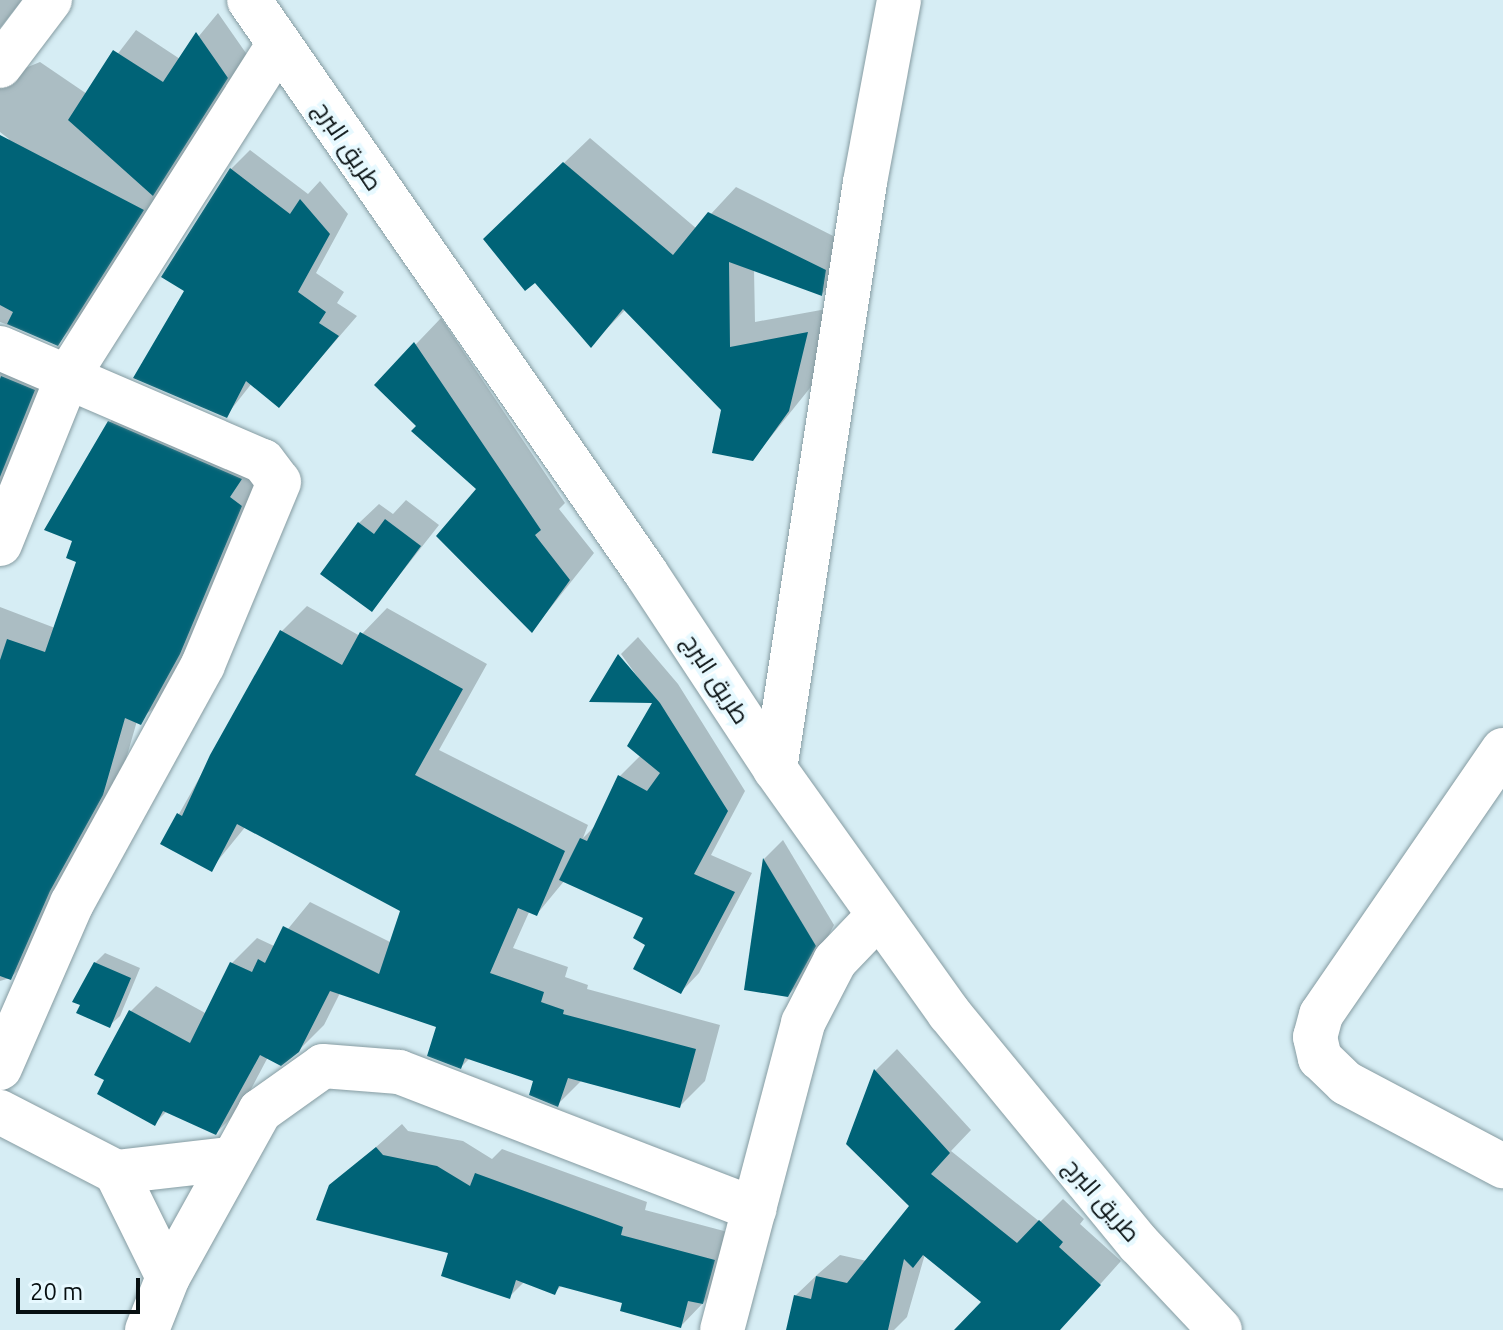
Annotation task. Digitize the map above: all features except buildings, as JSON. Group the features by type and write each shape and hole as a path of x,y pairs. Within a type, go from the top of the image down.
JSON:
{"street":[{"path":"0,66 50,0"},
{"path":"775,769 865,182 899,0"},
{"name":"طريق البرج","path":"254,2 279,44 646,573 775,769 878,916 1043,1131 1220,1330"},
{"path":"0,544 68,376 279,44"},
{"path":"0,348 263,461 279,482 203,665 72,903 0,1068"},
{"path":"1503,750 1321,1015 1315,1037 1320,1058 1346,1083 1503,1166"},
{"path":"722,1330 803,1023 818,987 878,916"},
{"path":"147,1330 168,1277 230,1159 260,1111 292,1084 323,1066 356,1065 399,1072 754,1209"},
{"path":"0,1112 116,1172 230,1159"},
{"path":"116,1172 168,1277"}]}
